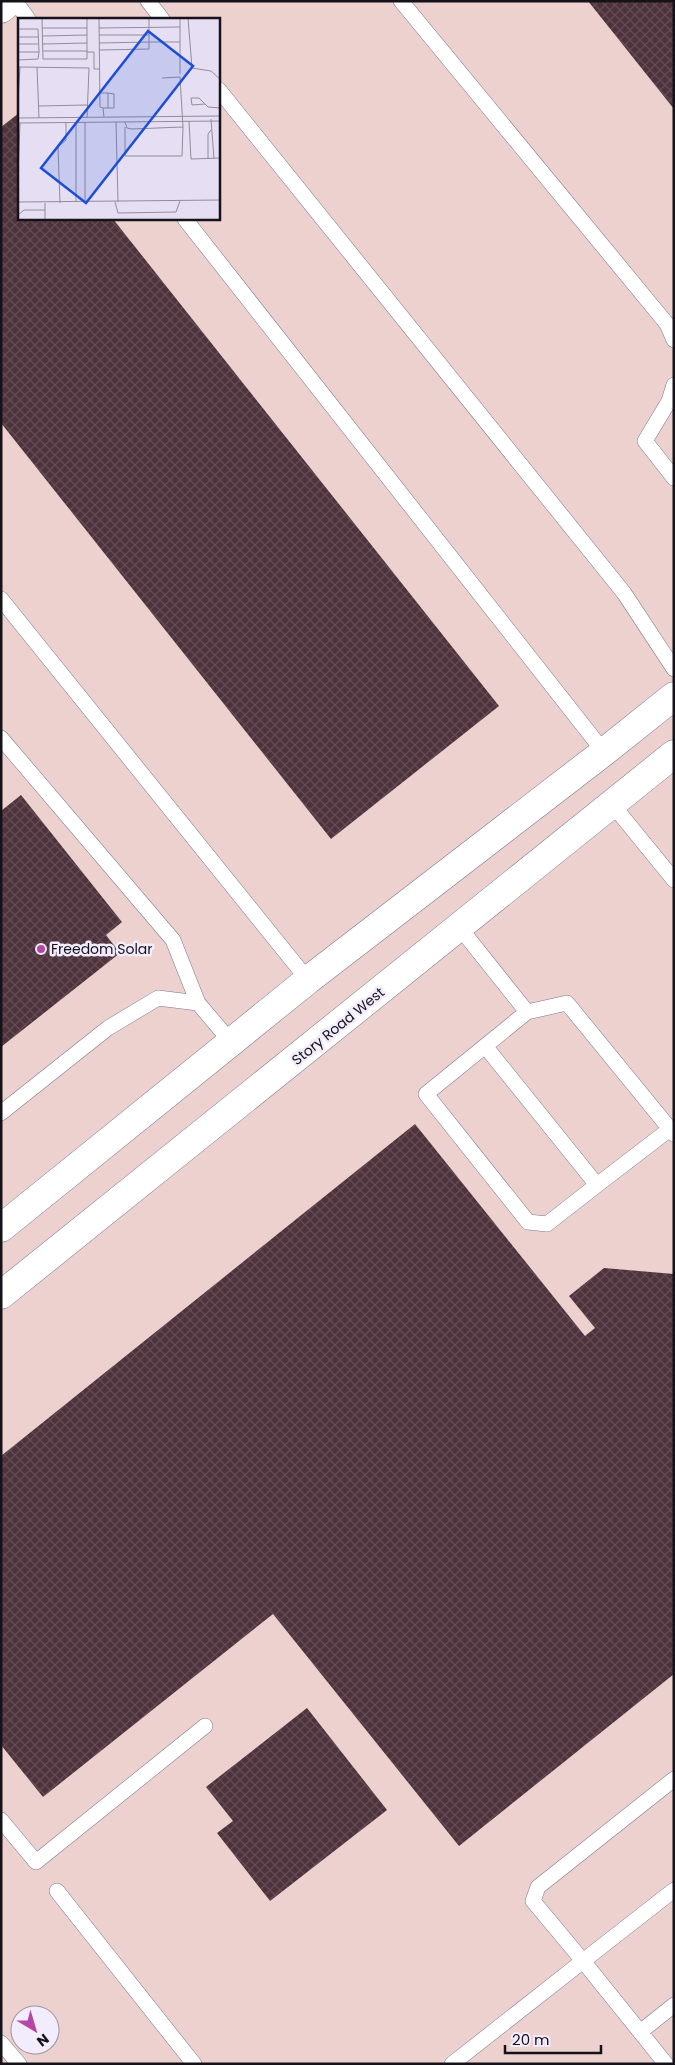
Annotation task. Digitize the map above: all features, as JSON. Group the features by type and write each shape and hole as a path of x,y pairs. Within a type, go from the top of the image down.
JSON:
{"street":[{"path":"1,9 11,1"},
{"path":"1,1228 308,980 674,696"},
{"name":"Story Road West","path":"1,1295 460,928 674,754"}],"lane":[{"path":"15,1 27,18"},
{"path":"148,1 161,18"},
{"path":"401,1 667,324 674,340"},
{"path":"220,91 624,593 674,669"},
{"path":"186,220 604,752"},
{"path":"674,385 669,401 645,441 674,478"},
{"path":"1,599 308,980"},
{"path":"1,738 173,940 198,1003 231,1042"},
{"path":"612,804 674,880"},
{"path":"460,928 527,1012"},
{"path":"1,1113 108,1028 158,998 198,1003"},
{"path":"567,1003 672,1131 547,1224 528,1222 426,1094 485,1046 527,1012 567,1003"},
{"path":"485,1046 597,1185"},
{"path":"1,1820 36,1862 205,1726"},
{"path":"666,2064 533,1901 538,1887 674,1779"},
{"path":"452,2064 674,1890"},
{"path":"57,1891 194,2064"},
{"path":"640,2032 674,2005"},
{"path":"1,2043 18,2064"}],"shaded area":[{"path":"1,1 674,1 674,2064 1,2064"}],"building":[{"path":"588,1 674,1 674,109"},
{"path":"18,114 18,220 114,220 499,706 331,839 1,423 1,127"},
{"path":"21,795 122,922 106,935 120,953 1,1047 1,811"},
{"path":"415,1124 585,1336 595,1328 569,1296 604,1268 674,1274 674,1674 459,1846 273,1614 43,1797 1,1745 1,1456"},
{"path":"307,1708 387,1810 270,1901 217,1833 233,1821 206,1787"}],"place":[{"name":"Freedom Solar","path":"41,949"}]}
